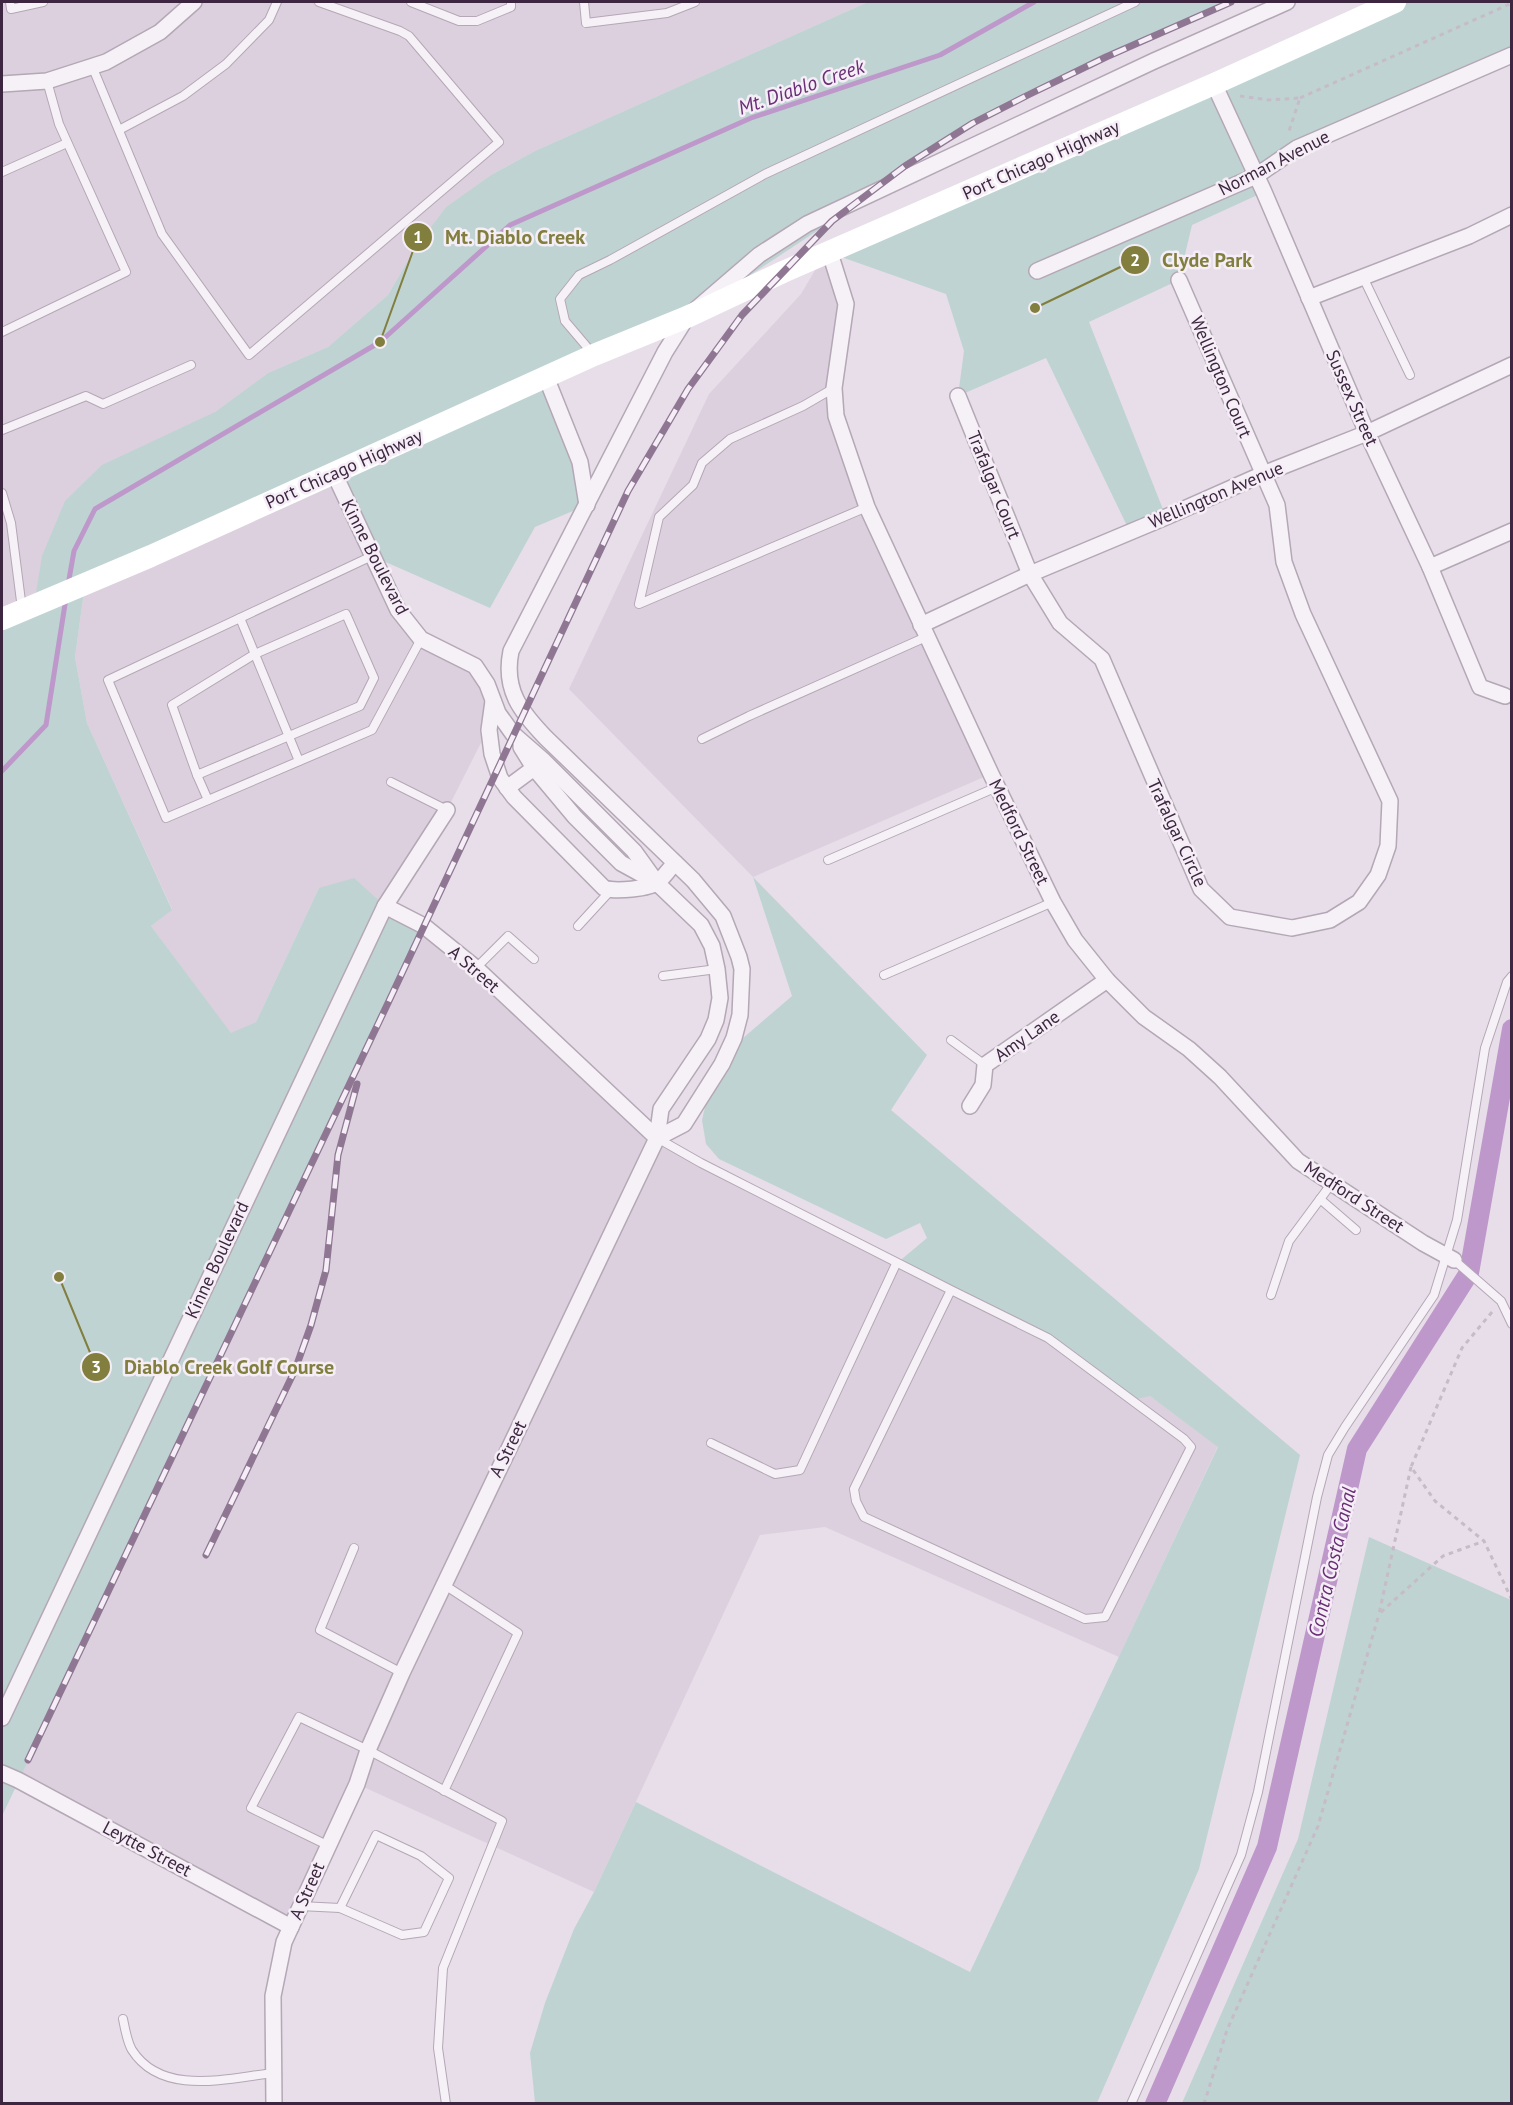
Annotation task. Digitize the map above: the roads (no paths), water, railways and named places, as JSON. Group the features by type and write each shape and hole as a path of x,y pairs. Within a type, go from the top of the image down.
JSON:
{"street":[{"path":"2,84 47,81 106,62 160,32 194,2"},
{"name":"Port Chicago Highway","path":"687,317 759,255 807,224 1143,65 1287,2"},
{"name":"Port Chicago Highway","path":"8,616 113,572 594,355 687,317 783,272 1216,88 1395,2"},
{"name":"Norman Avenue","path":"1037,271 1256,176 1297,148 1512,55"},
{"name":"Sussex Street","path":"1216,88 1367,433 1430,567 1480,687 1506,696"},
{"path":"1309,298 1469,236 1512,215"},
{"name":"Medford Street","path":"830,253 846,304 834,388 836,416 867,507 997,787 1053,902 1075,940 1107,980 1144,1017 1189,1049 1220,1077 1298,1161 1423,1243 1449,1257"},
{"name":"Wellington Court","path":"1179,280 1263,474"},
{"path":"657,1138 684,1124 722,1064 734,1038 740,1015 742,969 723,916 693,880 524,714 511,689 508,665 511,651 665,352 687,317"},
{"name":"Wellington Avenue","path":"923,631 1030,574 1263,474 1367,433 1512,364"},
{"path":"546,377 579,462 587,506"},
{"name":"Trafalgar Court","path":"958,396 1030,574"},
{"name":"Kinne Boulevard","path":"334,473 398,610 421,639"},
{"name":"Trafalgar Circle","path":"1030,574 1060,623 1102,659 1201,889 1230,917 1292,928 1330,920 1359,902 1378,875 1388,846 1390,801 1303,614 1284,562 1277,505 1263,474"},
{"path":"1430,567 1512,531"},
{"path":"421,639 475,666 488,684 498,714 534,768 575,817 621,863 657,883"},
{"path":"494,701 489,730 492,754 500,778 604,888 626,890 657,883 675,863"},
{"path":"513,734 634,851 657,883 700,925 712,946 720,998 716,1020 708,1039 662,1109 657,1138"},
{"path":"534,752 546,738"},
{"path":"507,788 534,768"},
{"name":"Kinne Boulevard","path":"2,1718 385,906 447,810"},
{"name":"A Street","path":"274,2103 273,1996 284,1942 357,1784 368,1750 443,1584 657,1138 476,968 424,926 385,906"},
{"name":"Amy Lane","path":"970,1106 983,1085 984,1065 1107,980"},
{"name":"Leytte Street","path":"2,1773 291,1928"}],"lane":[{"path":"10,2 11,9 43,2"},
{"path":"119,130 183,96 226,64 269,20 277,2"},
{"path":"92,66 162,234 249,355 499,142 409,36 319,2"},
{"path":"411,2 459,21 477,21 511,7 511,2"},
{"path":"584,2 586,23 667,13 695,2"},
{"path":"594,355 565,321 560,299 579,275 765,174 1136,2"},
{"path":"2,332 126,272 59,124 47,81"},
{"path":"2,172 67,143"},
{"path":"1364,277 1410,375"},
{"path":"2,430 86,396 103,404 191,364"},
{"path":"834,388 803,406 730,439 702,463 693,485 659,517 639,604 867,507"},
{"path":"2,493 11,523 8,616"},
{"path":"372,556 108,680 166,818 372,730 421,639"},
{"path":"197,775 360,706 374,678 346,614 255,654 172,705 197,775 208,800"},
{"path":"240,618 299,761"},
{"path":"702,739 923,631"},
{"path":"391,782 447,810"},
{"path":"828,860 997,787"},
{"path":"578,926 611,890"},
{"path":"884,975 1053,902"},
{"path":"476,968 508,936 534,959"},
{"path":"663,976 717,969"},
{"path":"1131,2103 1241,1855 1258,1792 1317,1497 1329,1455 1345,1427 1434,1295 1449,1257 1485,1048 1512,976"},
{"path":"951,1040 984,1065"},
{"path":"657,1138 896,1264 951,1290 1048,1338 1184,1439 1191,1447 1105,1617 1085,1619 864,1517 856,1501 854,1489 951,1290"},
{"path":"1271,1295 1289,1241 1332,1183"},
{"path":"1320,1200 1356,1230"},
{"path":"1449,1257 1502,1301 1512,1324"},
{"path":"711,1443 775,1474 800,1470 896,1264"},
{"path":"354,1548 320,1630 402,1673"},
{"path":"443,1584 518,1633 444,1791"},
{"path":"327,1845 251,1808 299,1717 368,1750 502,1821 443,1968 438,2048 446,2103"},
{"path":"300,1906 340,1908 402,1935 424,1932 449,1878 421,1856 376,1835 340,1908"},
{"path":"123,2019 131,2049 147,2065 166,2077 193,2082 274,2073"}],"waterway":[{"name":"Mt. Diablo Creek","path":"68,585 74,551 95,509 380,342 510,225 751,118 940,55 1034,2"},
{"name":"Mt. Diablo Creek","path":"2,771 46,725 66,598"},
{"name":"Contra Costa Canal","path":"1155,2104 1267,1847 1357,1449 1469,1273 1512,1029"}],"railway":[{"path":"28,1760 388,1003 628,491 688,389 742,315 832,221 905,166 973,123 1028,95 1106,57 1231,2"},
{"path":"206,1555 295,1370 311,1325 326,1270 338,1155 357,1084"}],"place":[{"name":"Clyde Park","path":"1035,308"},
{"name":"Mt. Diablo Creek","path":"380,342"},
{"name":"Diablo Creek Golf Course","path":"59,1277"}]}
